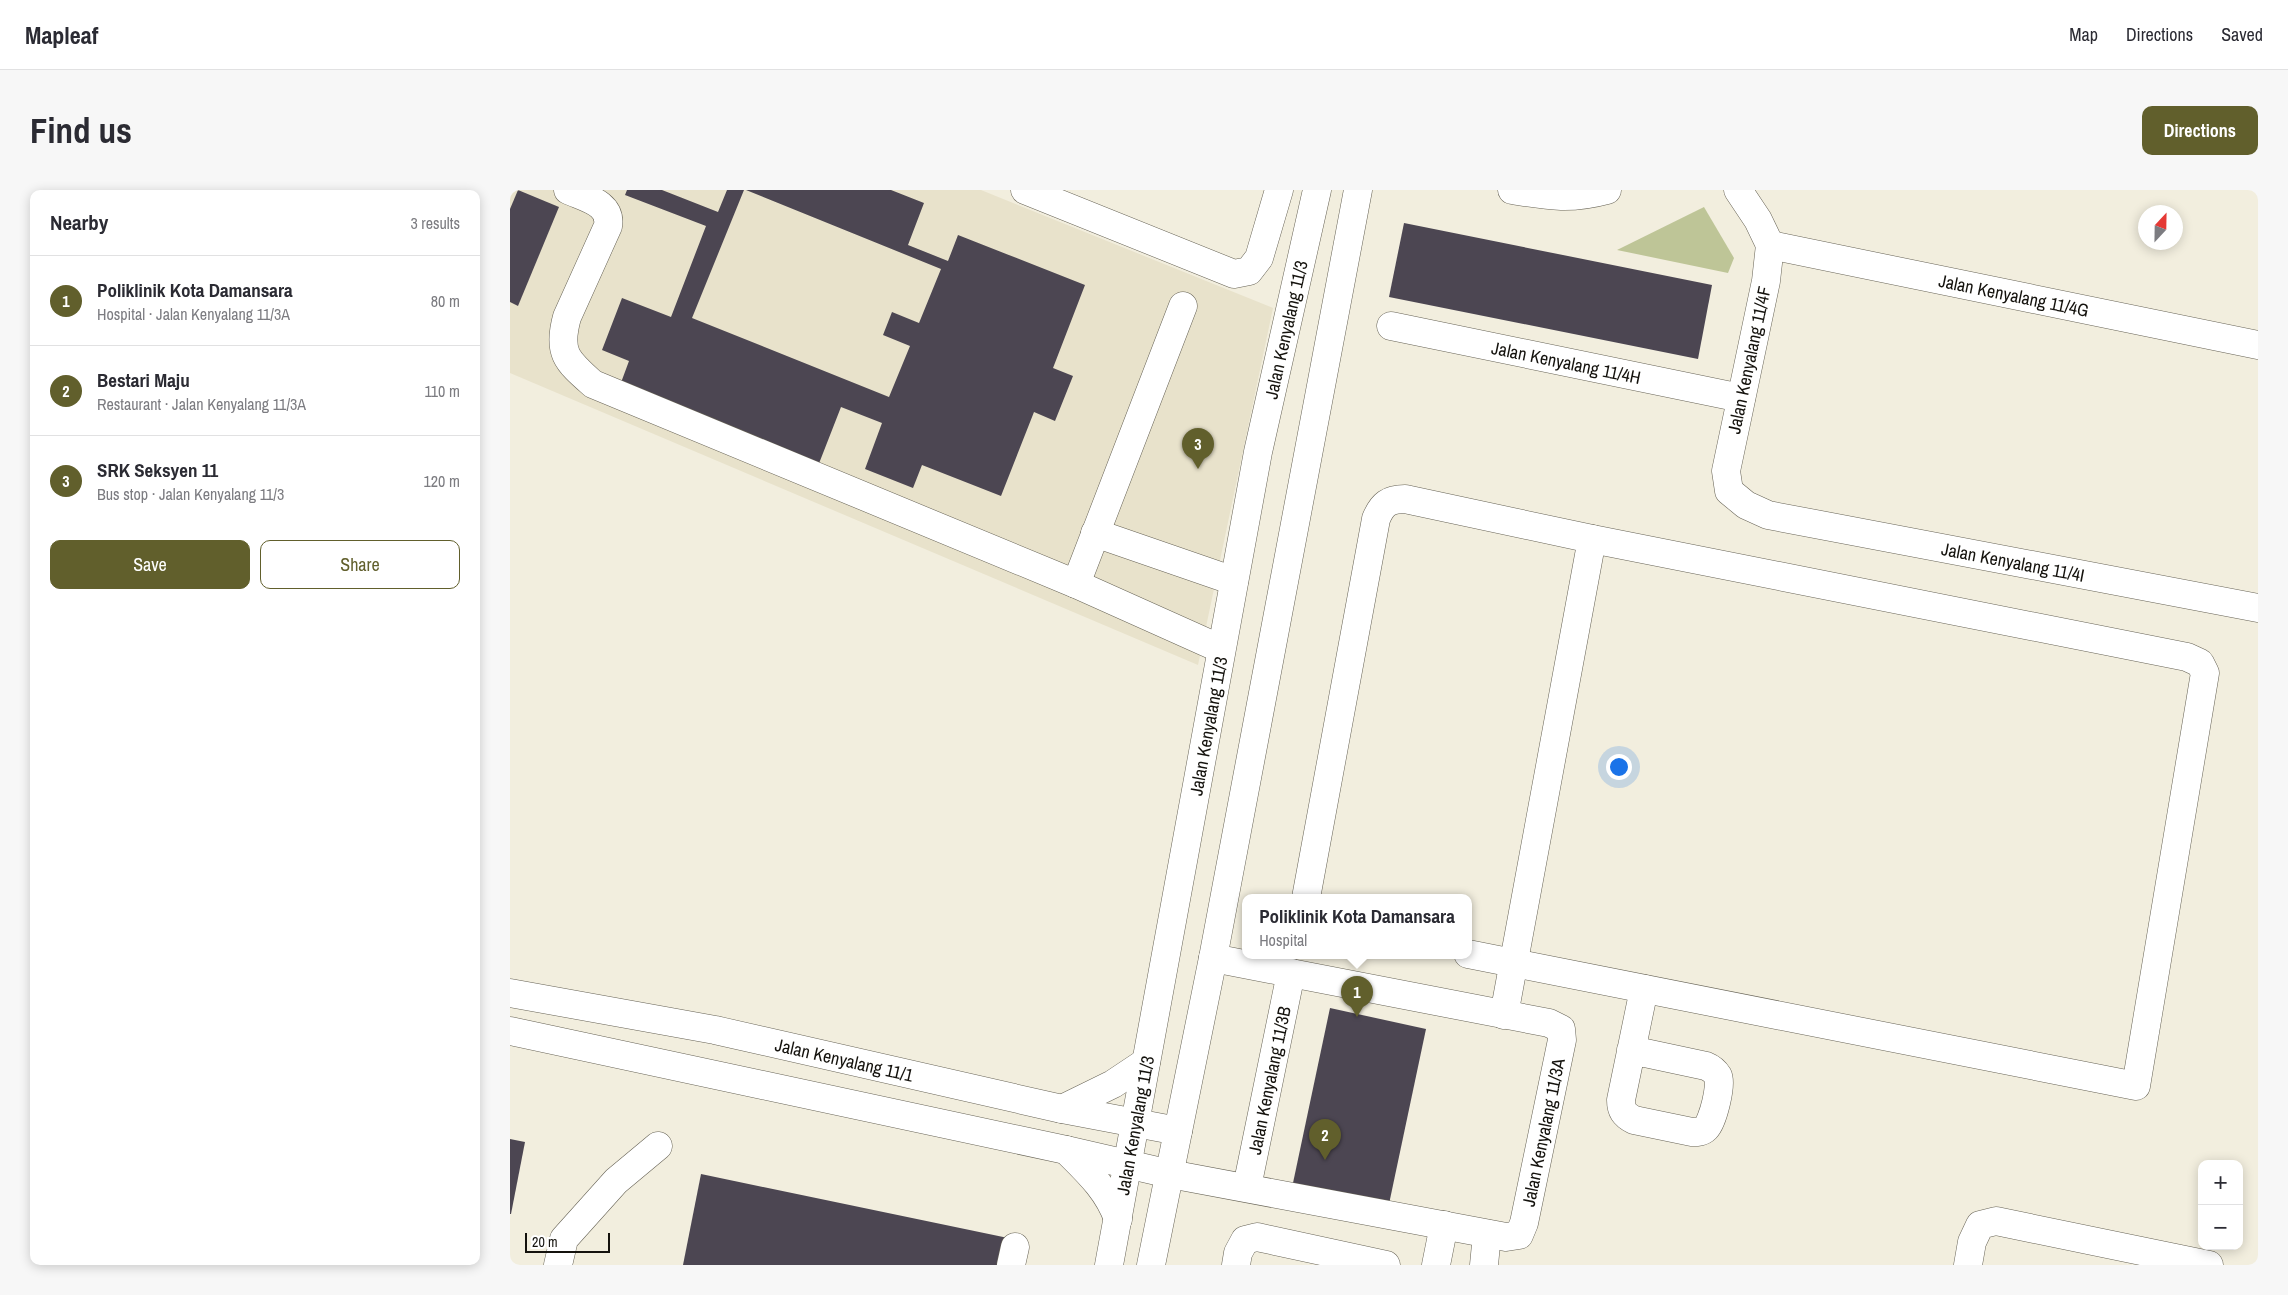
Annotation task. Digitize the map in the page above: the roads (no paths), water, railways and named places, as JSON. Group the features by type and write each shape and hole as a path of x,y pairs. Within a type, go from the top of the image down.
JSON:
{"street":[{"path":"568,190 600,204 606,209 610,218 567,317 563,332 564,352 575,368 593,384 1076,584 1221,649"},
{"path":"1025,190 1234,274 1249,271 1259,258 1279,190"},
{"name":"Jalan Kenyalang 11/3","path":"1109,1265 1258,452 1317,190"},
{"path":"1151,1265 1213,958 1358,190"},
{"path":"1512,190 1554,196 1584,196 1607,190"},
{"path":"1738,190 1758,220 1770,245"},
{"name":"Jalan Kenyalang 11/4G","path":"1770,245 2258,345"},
{"name":"Jalan Kenyalang 11/4F","path":"1768,515 1746,505 1729,491 1726,471 1766,281 1770,245"},
{"path":"1076,584 1183,306"},
{"name":"Jalan Kenyalang 11/4H","path":"1391,326 1741,398"},
{"path":"1307,894 1376,519 1380,509 1386,502 1395,499 1405,499 1592,539 2187,657 2200,663 2205,674 2136,1086 1472,955"},
{"name":"Jalan Kenyalang 11/4I","path":"1768,515 2258,608"},
{"path":"1095,533 1234,581"},
{"path":"1504,1015 1592,539"},
{"name":"Jalan Kenyalang 11/3A","path":"1170,1174 1247,1187 1487,1234 1506,1237 1519,1235 1524,1223 1562,1040 1561,1029 1549,1023 1213,958"},
{"name":"Jalan Kenyalang 11/3B","path":"1247,1187 1291,973"},
{"path":"1631,1050 1644,989"},
{"name":"Jalan Kenyalang 11/1","path":"510,993 715,1030 1062,1109 1178,1131"},
{"path":"510,1031 1170,1174"},
{"path":"1062,1109 1113,1084 1146,1062"},
{"path":"558,1265 564,1239 616,1181 658,1146"},
{"path":"1066,1150 1092,1176 1112,1202 1118,1219"},
{"path":"1968,1265 1972,1242 1980,1225 1996,1221 2210,1265"},
{"path":"1436,1265 1444,1225"},
{"path":"1484,1265 1487,1234"},
{"path":"1236,1265 1238,1253 1245,1240 1257,1237 1386,1265"}],"place":[{"name":"SRK Seksyen 11","path":"1198,469"},
{"name":"Poliklinik Kota Damansara","path":"1357,1017"},
{"name":"Bestari Maju","path":"1325,1160"}]}
